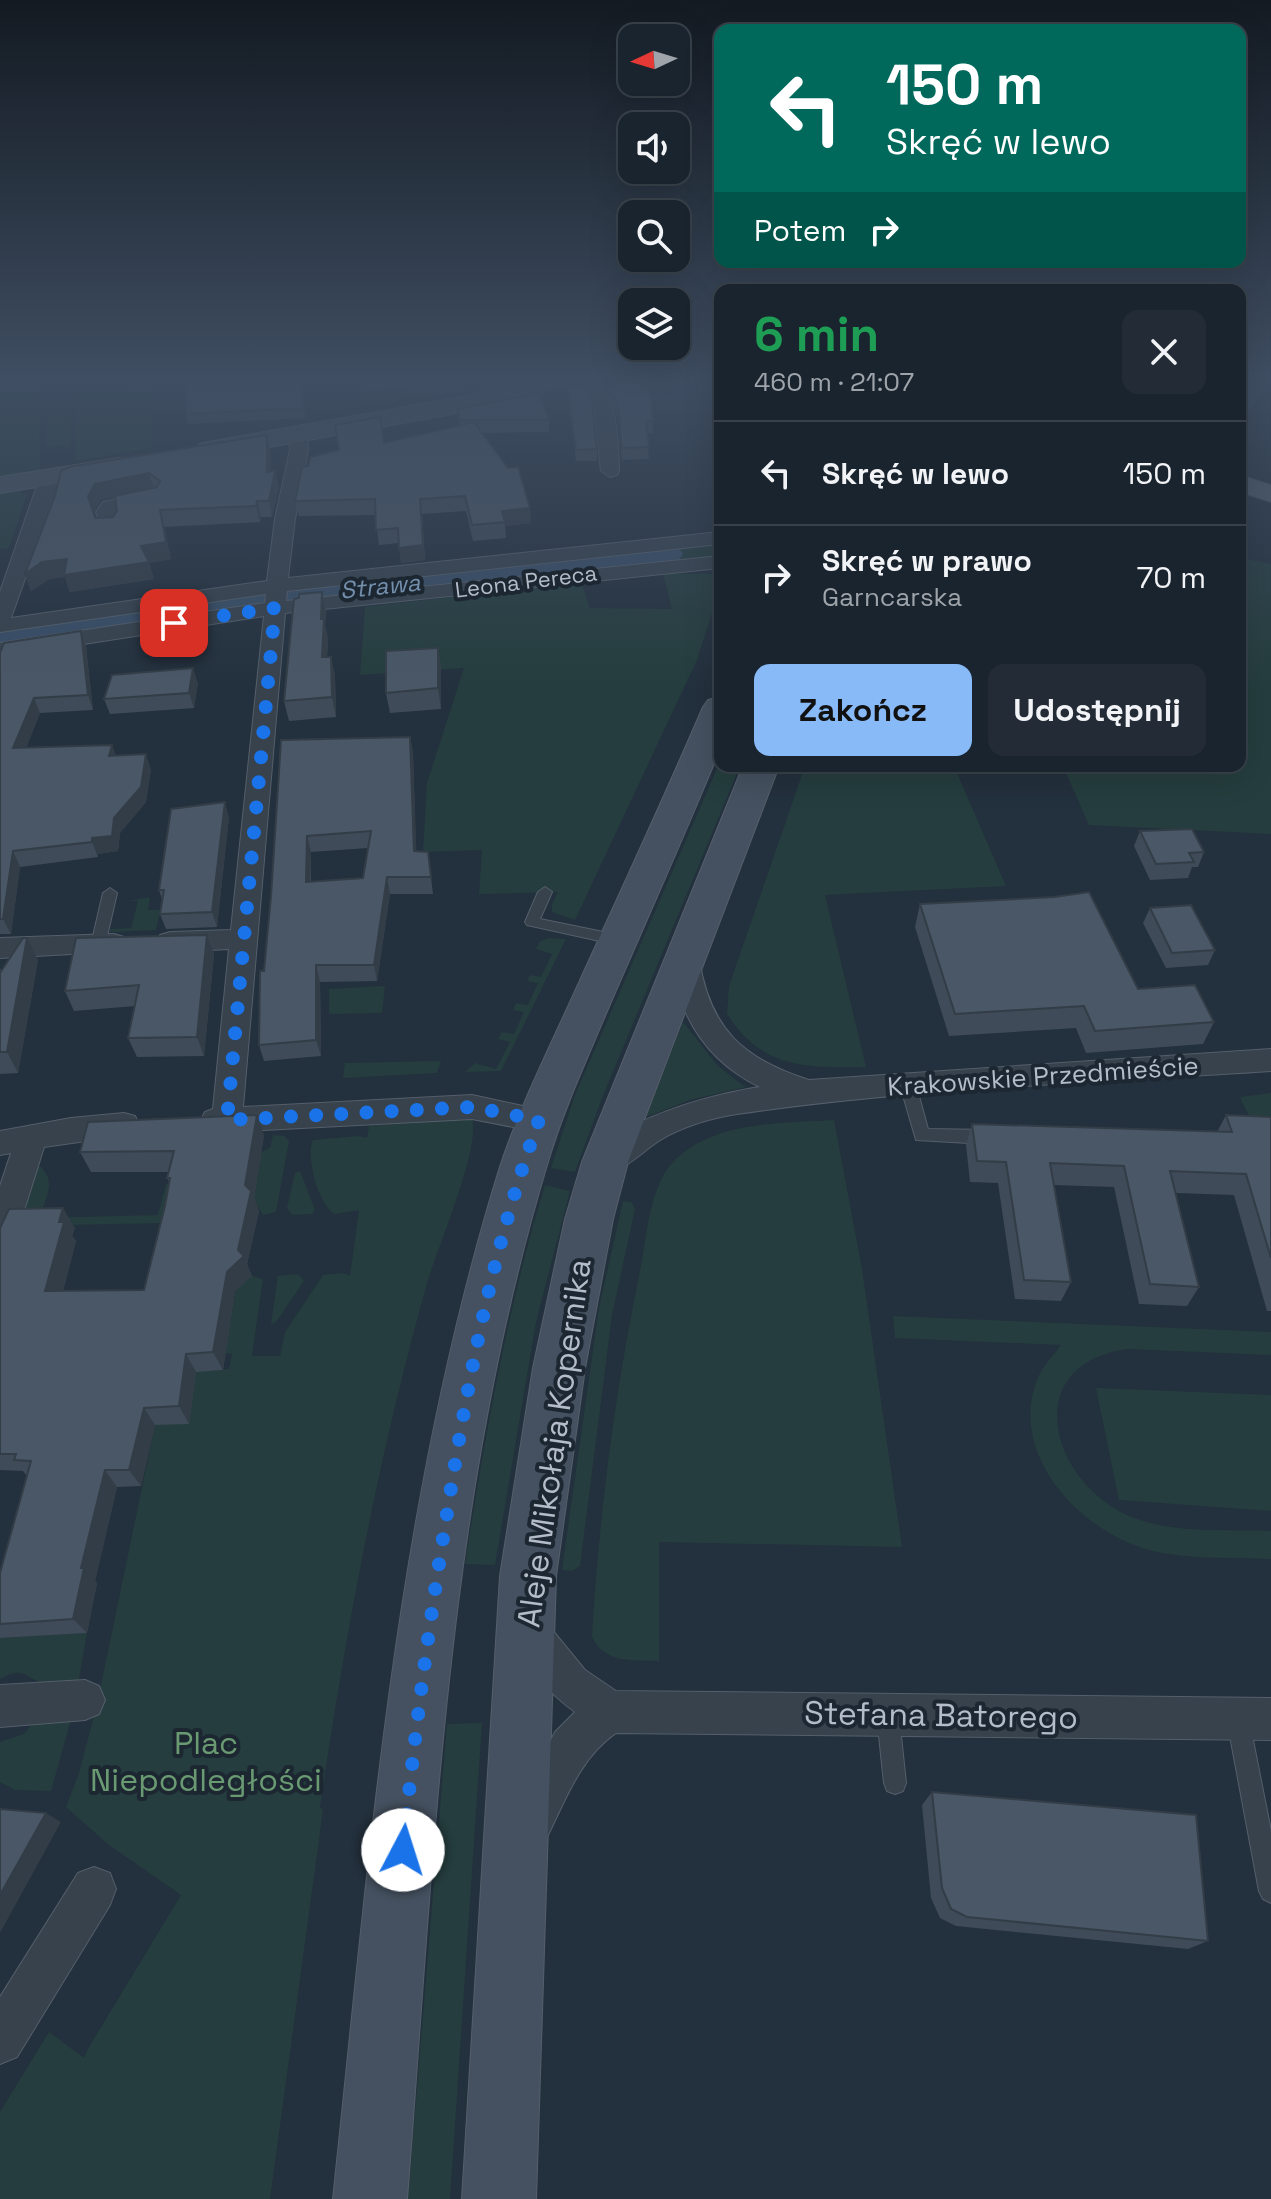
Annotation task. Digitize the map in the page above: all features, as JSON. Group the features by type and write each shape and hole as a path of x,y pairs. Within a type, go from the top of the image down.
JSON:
{"main road":[{"path":"1246,485 1271,494"},
{"path":"370,2199 418,1701 455,1461 486,1298 539,1120 714,721"},
{"name":"Aleje Mikołaja Kopernika","path":"499,2199 528,1576 559,1368 589,1219 605,1162 759,772"}],"street":[{"path":"0,623 49,483"},
{"path":"109,528 106,512 110,506 148,483"},
{"path":"149,483 154,520"},
{"path":"227,1120 276,597 292,483"},
{"name":"Leona Pereca","path":"0,650 276,597 714,539"},
{"path":"0,556 23,553"},
{"name":"Leona Pereca","path":"0,623 276,597 714,562"},
{"path":"0,948 244,939"},
{"name":"Krakowskie Przedmieście","path":"685,953 691,999 706,1026 727,1051 768,1080 814,1091"},
{"name":"Krakowskie Przedmieście","path":"605,1162 653,1129 724,1104 814,1091 1271,1060"},
{"path":"0,1143 93,1127 472,1107 539,1120"},
{"path":"0,1236 31,1138"},
{"path":"513,1859 570,1747 584,1730 610,1712 571,1684 525,1627"},
{"path":"0,1706 85,1700"},
{"name":"Stefana Batorego","path":"610,1712 1254,1718"},
{"path":"0,2040 94,1889"}],"lane":[{"path":"545,892 532,922 618,940"},
{"path":"98,945 110,893"},
{"path":"908,1085 922,1135 1001,1137"},
{"path":"888,1715 895,1783"},
{"path":"1254,1718 1271,1891"}],"green space":[{"path":"21,490 21,494 27,494 9,548 0,549 0,493"},
{"path":"714,543 714,558 296,600 668,558 665,551 296,590"},
{"path":"1246,559 1271,564 1271,834 1089,825 1066,772 1246,772"},
{"path":"663,574 714,574 712,613 697,660 575,920 552,912 558,892 479,894 482,850 423,852 427,783 464,668 360,675 365,607 581,582 590,608 672,609"},
{"path":"716,772 738,772 602,1098 575,1172 551,1168 575,1095"},
{"path":"803,772 957,772 1006,886 825,895 866,1067 824,1067 788,1062 755,1046 727,1014 729,986"},
{"path":"150,897 148,910 160,910 156,930 110,932 110,929 131,928 138,901 129,901"},
{"path":"548,938 566,939 501,1071 465,1072 475,1063 496,1069 510,1042 498,1039 502,1032 514,1034 524,1012 513,1010 516,1003 528,1005 538,983 527,981 530,975 541,977 552,954 536,949 539,942"},
{"path":"385,986 382,1013 329,1014 329,989"},
{"path":"683,1022 717,1065 745,1087 690,1100 646,1117"},
{"path":"441,1061 437,1073 343,1078 345,1063"},
{"path":"1271,1093 1271,1141 1258,1135 1240,1097"},
{"name":"Plac Niepodległości","path":"472,1119 473,1132 465,1173 428,1280 394,1410 353,1608 320,1807 323,1810 270,2199 0,2199 0,2112 49,2032 84,2058 181,1895 109,1845 66,1807 79,1773 97,1704 155,1425 197,1363 212,1371 229,1369 232,1354 225,1353 238,1277 244,1282 252,1276 263,1279 252,1356 280,1356 285,1332 323,1275 343,1273 350,1276 359,1210 335,1214 329,1209 319,1192 312,1169 313,1140 367,1138 369,1126 393,1124 389,1122"},
{"path":"834,1120 862,1269 902,1547 659,1542 659,1661 612,1656 604,1652 592,1637 599,1545 623,1362 648,1223 658,1187 680,1155 720,1134 758,1125"},
{"path":"273,1135 284,1136 289,1141 276,1212 263,1215 253,1198 261,1152 270,1148"},
{"path":"39,1165 45,1171 49,1184 40,1218 158,1215 166,1184 174,1184 164,1223 24,1226 20,1224"},
{"path":"300,1171 315,1210 312,1214 292,1215 287,1208 295,1173"},
{"path":"545,1185 570,1191 536,1322 495,1565 465,1564 508,1326"},
{"path":"623,1201 631,1202 635,1209 612,1315 580,1566 572,1571 562,1570 599,1308"},
{"path":"298,1274 304,1281 276,1322 271,1324 278,1276"},
{"path":"893,1316 1271,1332 1271,1355 1128,1349 1095,1358 1072,1374 1060,1396 1057,1420 1062,1445 1075,1470 1094,1493 1119,1511 1136,1519 1174,1527 1271,1531 1271,1559 1194,1557 1149,1550 1098,1526 1076,1508 1056,1486 1042,1462 1033,1436 1031,1408 1037,1380 1061,1345 895,1338"},
{"path":"1096,1388 1271,1395 1271,1511 1119,1500"},
{"path":"87,1633 77,1690 47,1685 19,1673 0,1679 0,1638"},
{"path":"73,1712 51,1791 15,1790 0,1782 0,1742 24,1734 40,1715"},
{"path":"482,1723 450,2199 408,2199 447,1724"}],"building":[{"path":"58,483 102,483 95,484 88,496 95,518 113,517 117,511 115,496 157,487 159,483 273,483 269,501 257,501 256,506 160,510 166,542 141,546 149,562 64,575 67,559 42,562 25,574"},
{"path":"299,483 523,483 530,508 502,511 505,522 472,525 465,496 420,499 423,545 399,548 398,528 376,530 375,499 295,501"},
{"path":"322,592 322,657 331,657 332,697 284,701 294,599 299,598 299,594"},
{"path":"81,631 88,695 34,698 13,748 112,745 109,756 146,754 141,787 114,818 112,836 92,838 92,842 13,851 3,919 0,919 0,653 4,643"},
{"path":"438,648 438,688 386,693 386,651"},
{"path":"193,668 189,693 104,699 112,675"},
{"path":"410,737 414,851 428,852 431,877 387,877 374,965 316,965 316,1040 259,1045 260,971 264,971 271,896 281,740","holes":["371,831 363,878 306,882 307,836"]},
{"path":"225,802 212,912 160,914 164,890 159,890 171,809"},
{"path":"1192,829 1204,852 1189,853 1194,862 1156,864 1140,831"},
{"path":"1089,892 1138,989 1195,985 1214,1022 1095,1031 1084,1006 955,1014 920,904 1054,897"},
{"path":"1191,905 1215,950 1172,953 1150,908"},
{"path":"207,935 197,1037 128,1038 139,985 65,991 76,938"},
{"path":"23,938 27,938 7,1052 0,1052 0,973"},
{"path":"257,1115 245,1185 251,1191 238,1250 244,1256 227,1272 213,1352 186,1354 179,1406 144,1408 129,1470 105,1470 81,1568 84,1568 73,1619 0,1624 0,1573 31,1461 14,1460 16,1454 0,1454 0,1228 9,1209 63,1208 59,1222 64,1222 45,1291 144,1290 165,1206 170,1178 167,1178 174,1151 80,1152 88,1122"},
{"path":"1226,1115 1271,1117 1271,1258 1246,1174 1170,1171 1199,1287 1150,1284 1124,1166 1050,1163 1071,1282 1024,1280 1006,1162 977,1161 972,1124 1232,1132"},
{"path":"932,1792 1196,1815 1208,1941 967,1917 951,1909 942,1888"},
{"path":"0,1809 46,1813 0,1895"}],"waterway":[{"name":"Strawa","path":"0,641 251,601 666,554"}],"route":[{"path":"174,623 275,608 227,1120 472,1107 539,1120 486,1298 457,1446 418,1701 403,1850"}]}
